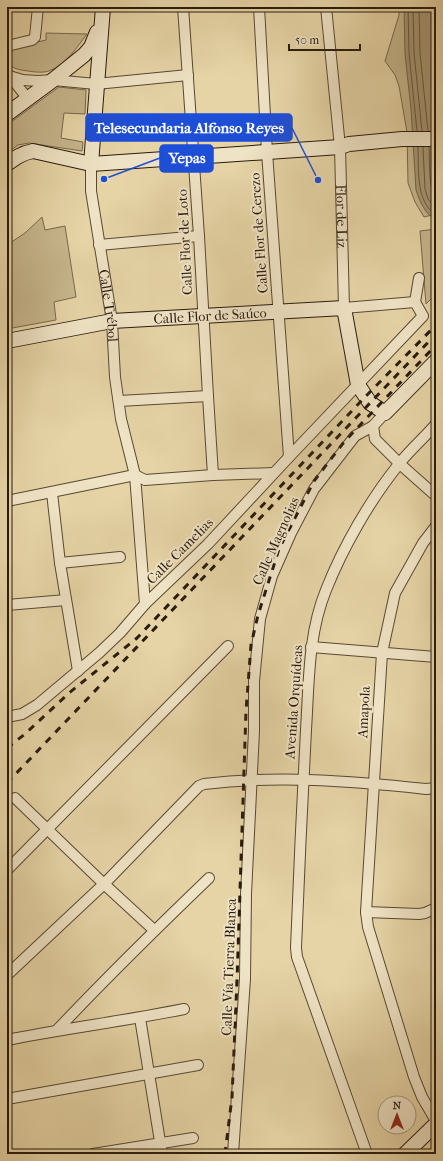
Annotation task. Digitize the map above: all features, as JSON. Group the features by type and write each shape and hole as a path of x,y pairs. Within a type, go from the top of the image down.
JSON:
{"main road":[{"name":"Calle Trébol","path":"54,80 84,55 91,47 97,32 102,7"},
{"name":"Calle Trébol","path":"91,164 102,7"},
{"path":"7,114 54,80"},
{"path":"7,164 19,156 33,152 91,164 340,147 349,144 402,139 436,139"},
{"name":"Calle Flor de Saúco","path":"7,341 112,321 344,308"},
{"name":"Flor de Liz","path":"344,308 358,385 370,403 385,413"},
{"path":"385,413 436,361"},
{"path":"405,1154 436,1124"}],"street":[{"path":"7,46 32,40 35,37 38,7"},
{"name":"Calle Flor de Loto","path":"183,7 200,236 213,475"},
{"name":"Calle Flor de Cerezo","path":"259,7 267,152 289,457"},
{"name":"Flor de Liz","path":"326,7 340,147 344,308"},
{"path":"8,74 23,80 38,82 54,80 96,84 188,76"},
{"path":"8,74 28,99"},
{"name":"Calle Trébol","path":"91,164 91,191 112,321 115,377 122,419 135,475 146,604"},
{"path":"99,245 200,236"},
{"path":"415,302 419,278"},
{"name":"Calle Flor de Saúco","path":"344,308 415,302"},
{"name":"Calle Camelias","path":"7,717 22,714 37,705 78,671 110,643 146,604 208,544 423,316 415,302"},
{"path":"119,400 208,396"},
{"name":"Calle Magnolias","path":"250,780 254,731 254,681 260,619 272,576 314,489 355,436 373,426 385,413"},
{"name":"Avenida Orquídeas","path":"367,1154 299,965 296,948 303,779 311,647 317,618 326,590 338,562 373,500 400,464 436,424"},
{"path":"373,426 375,439 436,496"},
{"path":"7,501 135,475 145,480 213,475 274,473"},
{"path":"52,493 60,563 78,671"},
{"name":"Amapola","path":"436,526 423,544 396,593 382,653 377,714 375,784 366,912 368,927 414,1077 422,1097 436,1121"},
{"path":"60,563 120,557"},
{"path":"7,606 66,600"},
{"path":"7,870 228,646"},
{"path":"311,647 436,657"},
{"path":"7,975 104,884 199,786 213,783 250,780 303,779 426,789 436,788"},
{"name":"Calle Vía Tierra Blanca","path":"233,1154 245,979 250,780"},
{"path":"15,798 154,930"},
{"path":"57,1030 96,988 154,930 209,878"},
{"path":"366,912 419,914 436,908"},
{"path":"7,1040 57,1030 140,1018 184,1009"},
{"path":"140,1018 162,1154"},
{"path":"7,1099 198,1066"},
{"path":"94,1154 193,1138"}],"shaded area":[{"path":"399,7 436,7 436,214 424,217 415,202 408,183 407,132 399,86 395,75 385,61 399,15"},
{"path":"46,33 87,34 61,65 49,71 38,72 22,70 8,64 7,49 46,40"},
{"path":"59,87 86,90 85,114 64,113 61,138 83,142 82,151 29,143 18,145 7,153 7,125"},
{"path":"42,217 45,230 65,226 76,297 54,302 56,320 7,329 7,245 25,233"},
{"path":"436,229 436,294 426,304 420,231"}],"water":[{"path":"404,7 436,7 436,220 426,211 416,190 411,109 405,54"}],"railway":[{"path":"7,748 25,734 69,693 137,638 365,397 436,325"},
{"path":"7,783 436,334"},
{"path":"225,1154 232,1097 246,711 251,645 258,615 279,549 314,481 344,442 436,345"}],"place":[{"name":"Yepas","path":"104,179"},
{"name":"Telesecundaria Alfonso Reyes","path":"318,180"}]}
